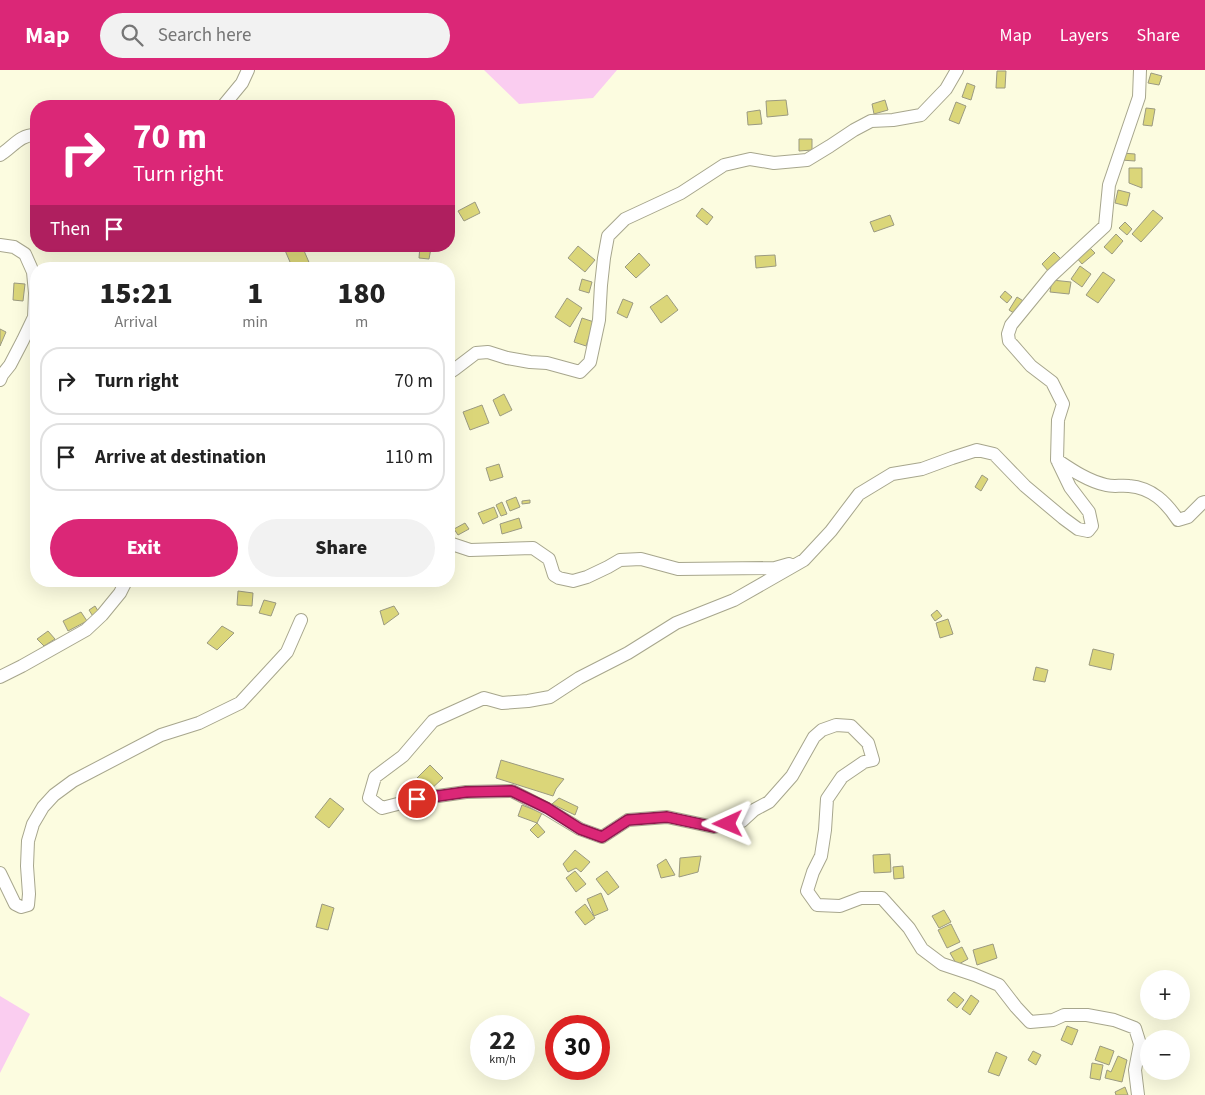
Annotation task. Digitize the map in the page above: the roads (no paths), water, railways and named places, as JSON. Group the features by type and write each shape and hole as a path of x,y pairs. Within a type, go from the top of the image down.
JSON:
{"street":[{"path":"228,100 242,82 248,70"},
{"path":"455,370 476,353 488,352 506,358 530,362 547,362 580,372 590,362 599,320 602,276 608,236 625,219 681,193 724,165 750,159 774,163 807,160 871,121 893,120 921,115 946,89 957,70"},
{"path":"1138,1095 1135,1070 1140,1044 1135,1028 1114,1020 1087,1015 1064,1015 1052,1020 1030,1022 999,985 975,974 942,964 922,949 909,928 882,898 862,898 840,906 817,905 807,890 821,856 827,799 842,777 864,762 873,760 868,743 850,726 836,725 822,730 814,737 792,776 768,802 754,810 742,821 714,827 667,817 628,820 602,837 580,829 547,808 512,791 466,792 417,799 382,808 369,798 375,777 403,756 433,722 484,698 502,703 550,697 579,678 628,653 676,622 734,600 804,560 859,494 892,474 922,469 977,450 994,454 1025,486 1063,518 1078,529 1088,531 1092,526 1089,512 1070,487 1058,460 1058,420 1062,404 1052,382 1032,366 1010,341 1008,334 1011,325 1051,276 1105,226 1109,184 1139,97 1140,70"},
{"path":"0,155 18,140 30,135"},
{"path":"0,245 14,247 25,254 30,265"},
{"path":"0,380 30,326"},
{"path":"1058,460 1078,474 1107,486 1130,486 1153,492 1178,520 1188,517 1202,502 1205,502"},
{"path":"455,545 470,550 533,548 550,559 554,575 573,581 587,577 620,560 641,559 678,569 775,568 804,560"},
{"path":"0,676 22,666 86,630 102,615 123,587"},
{"path":"0,873 15,904 21,908 28,905 28,841 33,824 54,795 73,781 161,735 199,723 240,703 287,652 301,620"}]}
